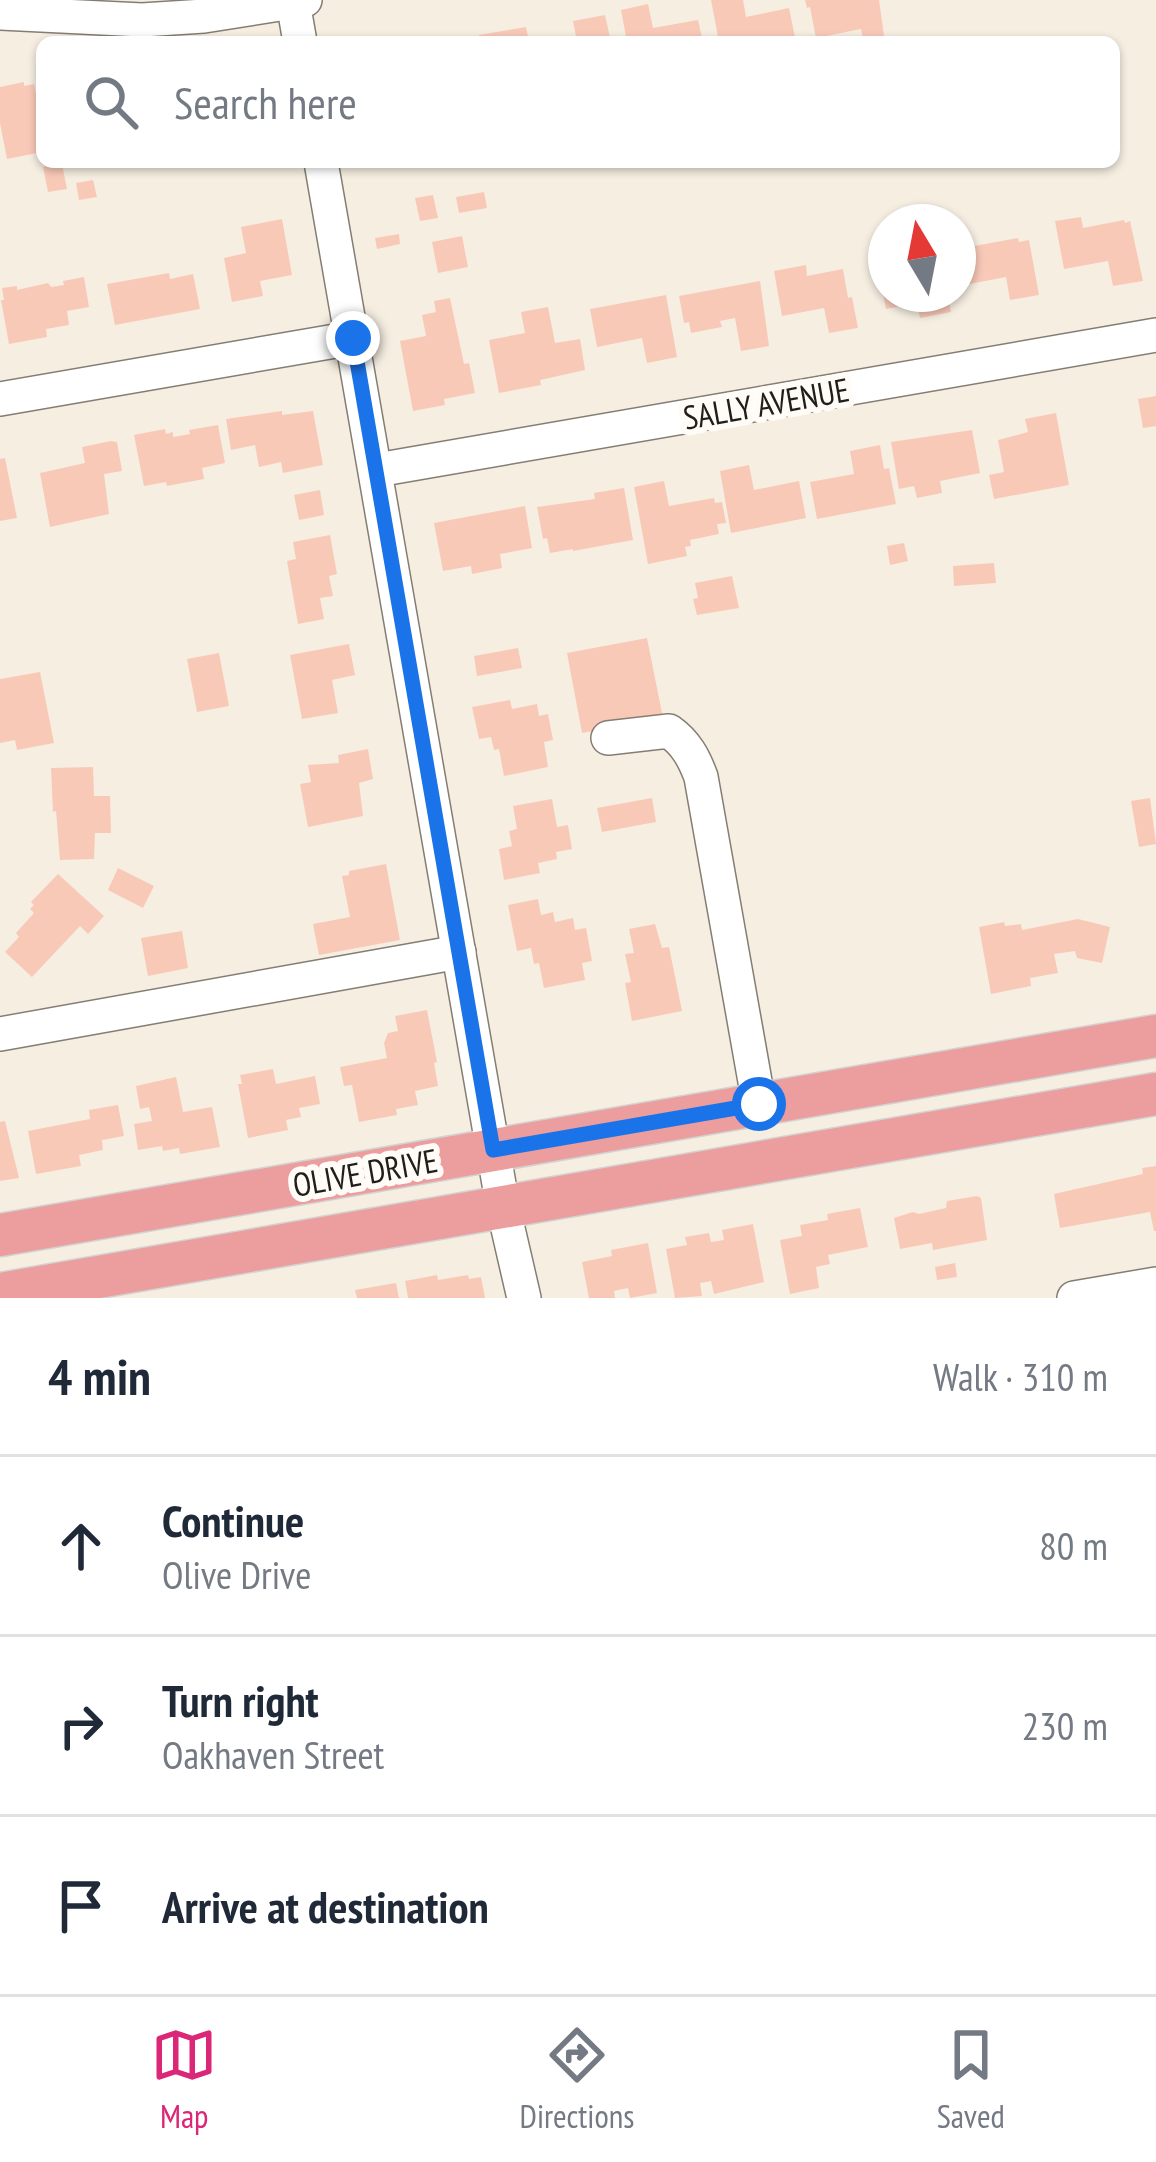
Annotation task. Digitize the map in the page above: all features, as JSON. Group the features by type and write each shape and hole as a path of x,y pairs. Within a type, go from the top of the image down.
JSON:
{"main road":[{"name":"OLIVE DRIVE","path":"0,1235 1156,1036"},
{"name":"OLIVE DRIVE","path":"0,1294 1156,1094"}],"street":[{"path":"0,13 142,20 299,1 300,36"},
{"path":"323,168 503,1207 524,1298"},
{"name":"SALLY AVENUE","path":"376,470 1156,335"},
{"path":"0,399 353,338"},
{"path":"608,738 669,731 683,741 695,761 759,1104"},
{"path":"0,1034 459,952"},
{"path":"1074,1298 1156,1284"}],"building":[{"path":"711,0 743,0 746,17 789,8 795,36 718,36"},
{"path":"805,0 879,0 884,36 862,36 861,29 816,36"},
{"path":"648,4 653,28 698,20 702,36 626,36 621,10"},
{"path":"605,15 610,36 576,36 573,21"},
{"path":"526,27 528,36 479,36"},
{"path":"34,84 36,153 7,159 0,87"},
{"path":"43,168 63,168 67,189 48,192"},
{"path":"93,180 97,197 79,200 76,183"},
{"path":"484,192 487,208 459,213 456,197"},
{"path":"433,195 438,218 420,221 415,198"},
{"path":"1081,217 1083,228 1130,221 1143,281 1113,286 1108,261 1064,269 1055,221"},
{"path":"282,219 292,275 260,281 263,296 232,302 224,258 246,253 241,227"},
{"path":"399,234 400,244 377,249 375,238"},
{"path":"462,236 468,267 438,273 432,242"},
{"path":"1029,240 1039,295 1010,300 1006,277 976,283 976,246"},
{"path":"806,265 807,276 843,269 858,328 829,333 824,308 782,316 774,271"},
{"path":"169,273 170,279 193,274 200,309 115,325 107,284"},
{"path":"84,277 89,307 67,311 69,325 46,329 47,337 9,344 2,288 17,286 17,290 48,283 51,287"},
{"path":"760,281 769,346 741,351 735,318 720,321 722,327 691,333 689,322 684,323 679,296"},
{"path":"666,295 677,357 647,363 642,338 597,347 590,309"},
{"path":"450,298 475,393 413,411 400,341 426,336 422,315 436,312 434,301"},
{"path":"548,307 555,343 580,339 585,370 499,393 489,340 525,333 521,312"},
{"path":"919,312 951,312 920,318"},
{"path":"1156,396 1156,426 1143,428 1138,399"},
{"path":"282,411 282,415 313,411 323,465 283,473 281,462 259,467 255,445 231,450 226,419"},
{"path":"1056,413 1069,485 994,499 989,475 1004,472 998,440 1028,432 1025,419"},
{"path":"218,425 225,463 202,468 204,479 144,486 134,435 165,429 173,437"},
{"path":"972,430 980,473 940,481 942,493 917,498 914,486 899,489 891,442"},
{"path":"117,442 122,471 104,474 109,514 50,527 40,473 85,463 82,447"},
{"path":"880,445 896,504 817,519 810,482 854,474 850,451"},
{"path":"5,458 17,518 0,521 0,459"},
{"path":"749,465 754,490 799,481 806,518 731,533 720,471"},
{"path":"664,481 669,506 714,498 715,503 722,502 726,523 717,524 719,534 690,540 691,546 685,547 687,556 648,564 634,487"},
{"path":"624,488 633,540 550,553 537,507 595,499 594,493"},
{"path":"320,490 324,515 299,520 294,495"},
{"path":"525,506 532,548 500,554 502,568 472,574 471,566 443,571 434,523"},
{"path":"330,535 337,574 329,576 333,596 320,598 324,619 298,624 287,561 296,559 293,542"},
{"path":"904,543 908,561 890,565 887,546"},
{"path":"994,563 996,583 954,586 953,566"},
{"path":"732,576 739,608 697,615 695,583"},
{"path":"647,638 663,718 582,733 567,653"},
{"path":"349,644 355,675 332,680 338,713 302,719 290,655"},
{"path":"518,648 522,668 477,676 474,656"},
{"path":"219,653 229,706 197,712 187,659"},
{"path":"40,672 54,743 17,750 15,740 0,743 0,679"},
{"path":"510,700 512,709 537,704 539,716 548,714 553,740 544,742 548,767 504,776 499,749 494,750 491,737 479,739 472,707"},
{"path":"368,749 373,779 359,783 363,816 308,827 300,784 311,782 308,765 339,763 338,755"},
{"path":"93,767 94,796 110,796 111,833 95,833 94,859 60,860 51,768"},
{"path":"652,798 656,822 602,832 597,808"},
{"path":"1150,798 1156,844 1139,847 1131,801"},
{"path":"552,799 557,827 568,825 572,849 538,863 540,873 504,880 499,849 512,846 509,831 517,829 513,806"},
{"path":"386,864 400,940 319,955 313,924 350,917 342,876"},
{"path":"118,868 154,886 143,908 108,890"},
{"path":"58,874 104,916 88,934 80,926 32,977 5,952 34,913 31,902"},
{"path":"538,899 541,915 553,912 555,922 573,918 575,930 586,928 592,961 582,963 585,980 544,988 531,948 517,951 508,905"},
{"path":"1078,919 1110,927 1102,963 1077,958 1075,951 1054,954 1058,973 1030,978 1031,986 991,994 979,927 1004,922 1005,926 1021,924 1022,930"},
{"path":"655,924 662,948 669,947 682,1011 632,1021 625,983 631,982 625,954 634,953 629,929"},
{"path":"182,931 188,968 148,976 141,938"},
{"path":"427,1010 438,1086 415,1091 418,1105 396,1109 397,1115 359,1122 352,1085 344,1086 340,1067 387,1058 388,1033 398,1031 395,1016"},
{"path":"273,1069 276,1084 315,1076 320,1104 299,1108 301,1117 286,1120 288,1130 248,1138 240,1075"},
{"path":"176,1077 183,1112 212,1107 220,1147 180,1154 179,1148 163,1151 162,1146 138,1150 134,1124 152,1121 149,1107 140,1109 136,1086"},
{"path":"118,1105 124,1136 102,1140 103,1150 79,1155 81,1166 36,1174 28,1131 90,1119 89,1110"},
{"path":"5,1121 19,1178 0,1181 0,1122"},
{"path":"1156,1166 1156,1231 1150,1212 1060,1228 1054,1194 1143,1174 1142,1168"},
{"path":"977,1196 987,1240 933,1250 932,1243 900,1249 894,1218 946,1208 947,1201"},
{"path":"860,1208 868,1247 828,1255 830,1264 816,1267 819,1288 790,1294 780,1240 802,1236 800,1225 828,1220 827,1214"},
{"path":"753,1224 764,1282 714,1294 711,1281 700,1283 702,1296 675,1298 666,1249 687,1245 685,1237 709,1233 711,1242 724,1240 722,1230"},
{"path":"648,1243 657,1293 630,1298 628,1288 614,1291 615,1298 589,1298 582,1262"},
{"path":"955,1263 957,1277 937,1280 935,1267"},
{"path":"437,1275 438,1280 481,1277 485,1298 408,1298 405,1281"},
{"path":"396,1283 399,1298 357,1298 355,1290"}],"route":[{"path":"353,338 493,1150 759,1104"}]}
